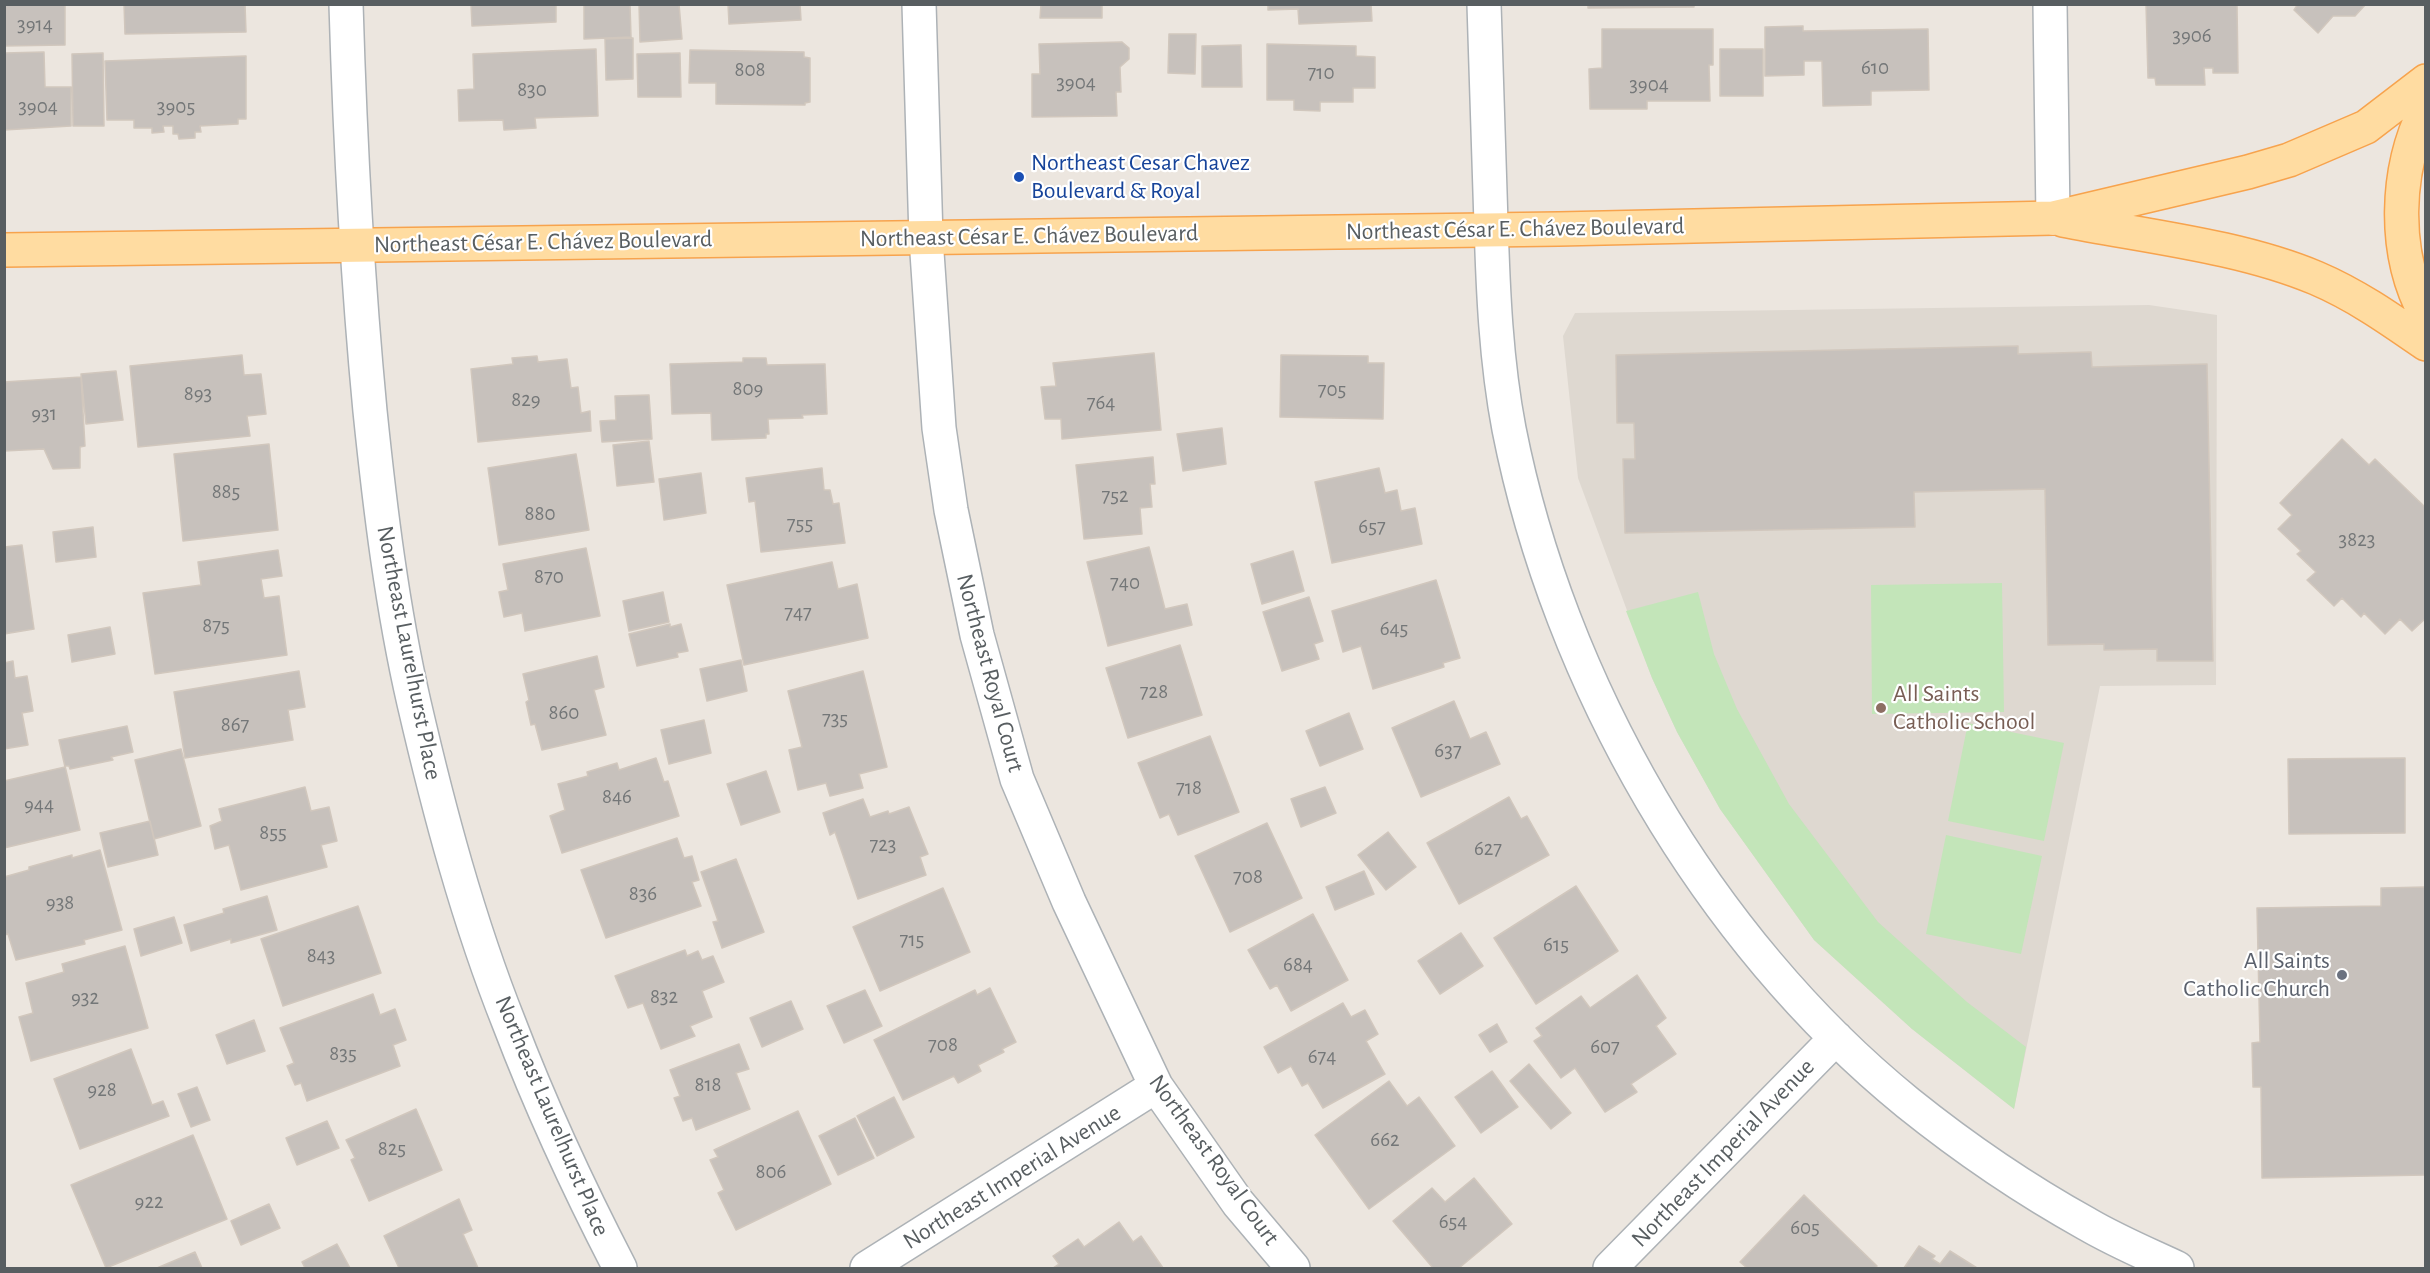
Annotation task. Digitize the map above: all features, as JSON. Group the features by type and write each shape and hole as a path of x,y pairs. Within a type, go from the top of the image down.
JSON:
{"main road":[{"name":"Northeast César E. Chávez Boulevard","path":"2053,218 2248,172 2289,160 2366,127 2426,81"},
{"path":"2426,108 2408,156 2402,193 2403,231 2408,268 2426,315"},
{"name":"Northeast César E. Chávez Boulevard","path":"4,250 926,238 2053,218 2243,255 2285,267 2324,282 2375,308 2426,344"}],"street":[{"name":"Northeast Laurelhurst Place","path":"346,4 355,245 377,477 392,587 413,700 439,806 471,916 508,1022 583,1194 620,1269"},
{"name":"Northeast Royal Court","path":"919,4 926,238 939,428 951,510 977,635 1017,779 1068,902 1156,1086 1238,1203 1293,1269"},
{"path":"1484,4 1495,314 1509,427 1519,473 1542,553 1587,674 1619,741 1650,798 1690,862 1750,943 1836,1038 1907,1102 1986,1162 2091,1227 2177,1269"},
{"path":"2050,4 2053,218"},
{"name":"Northeast Imperial Avenue","path":"1610,1269 1836,1038"},
{"name":"Northeast Imperial Avenue","path":"867,1269 1156,1086"}],"shaded area":[{"name":"All Saints Catholic School","path":"2149,305 2217,315 2216,685 2100,686 2014,1109 1912,1029 1814,940 1720,809 1677,732 1652,678 1578,478 1563,336 1575,313"}],"green space":[{"path":"2002,583 2004,712 1872,714 1871,585"},
{"path":"1698,592 1714,654 1737,709 1789,804 1878,922 1967,1002 2026,1047 2014,1109 1912,1029 1814,940 1720,809 1677,732 1652,678 1626,611"},
{"path":"1968,723 2064,743 2044,841 1948,821"},
{"path":"1946,835 2042,856 2021,954 1926,934"}],"building":[{"path":"4,4 65,4 65,45 4,46"},
{"path":"124,4 245,4 246,32 125,34"},
{"path":"471,4 556,4 556,22 472,26"},
{"path":"584,4 630,4 631,37 584,39"},
{"path":"639,4 679,4 682,39 640,42"},
{"path":"728,4 800,4 801,20 729,24"},
{"path":"1041,4 1102,4 1102,18 1040,18"},
{"path":"1268,4 1371,4 1372,21 1299,24 1298,9 1268,10"},
{"path":"1588,4 1694,4 1694,7 1588,8"},
{"path":"2146,4 2237,4 2238,73 2213,73 2213,68 2204,68 2205,85 2156,85 2155,78 2148,78"},
{"path":"2298,4 2366,4 2355,16 2333,16 2318,33 2294,10"},
{"path":"1803,26 1803,31 1928,29 1929,90 1871,91 1871,105 1823,106 1822,61 1804,61 1804,75 1765,76 1765,27"},
{"path":"1602,29 1713,29 1713,65 1709,65 1710,101 1647,101 1647,109 1590,109 1589,69 1602,68"},
{"path":"1169,34 1196,34 1195,74 1168,73"},
{"path":"633,38 633,79 606,80 605,39"},
{"path":"1122,42 1129,48 1129,59 1120,67 1121,92 1116,92 1117,116 1032,117 1032,74 1040,74 1039,44"},
{"path":"1267,44 1356,46 1356,56 1375,57 1375,88 1353,88 1353,102 1320,102 1320,111 1294,110 1294,100 1267,100"},
{"path":"1241,45 1242,87 1202,87 1202,46"},
{"path":"596,49 598,116 535,118 536,128 504,130 503,120 459,121 458,90 474,89 473,54"},
{"path":"1720,49 1763,49 1763,96 1720,96"},
{"path":"690,50 804,52 804,57 810,58 810,102 805,105 716,104 716,83 689,83"},
{"path":"44,52 45,87 71,87 71,126 4,130 4,53"},
{"path":"103,53 104,126 73,126 72,54"},
{"path":"680,53 681,97 638,97 637,54"},
{"path":"246,56 246,119 238,119 238,124 200,126 201,132 195,132 195,138 179,139 178,134 173,134 173,126 163,126 164,132 152,133 152,128 134,128 134,120 107,120 105,61"},
{"path":"2018,346 2018,354 2091,352 2092,367 2207,364 2213,661 2157,661 2157,649 2104,650 2104,644 2048,645 2045,489 1914,492 1915,527 1625,533 1623,459 1635,459 1634,423 1617,423 1616,355"},
{"path":"1154,353 1161,430 1062,439 1061,419 1045,419 1041,387 1056,386 1053,363"},
{"path":"242,355 244,375 261,374 266,414 247,416 250,436 138,447 130,366"},
{"path":"1281,355 1368,356 1368,363 1384,363 1383,419 1280,417"},
{"path":"537,356 538,362 567,359 571,388 578,387 581,413 590,411 591,431 478,442 471,369 513,364 512,358"},
{"path":"743,358 766,358 767,365 825,364 827,414 802,415 803,418 768,419 769,434 766,434 766,438 712,440 711,413 672,414 670,364 743,362"},
{"path":"116,371 123,420 86,424 81,374"},
{"path":"81,377 85,446 80,447 80,468 53,469 44,449 4,451 4,382"},
{"path":"649,395 652,439 602,442 600,421 616,420 615,396"},
{"path":"1222,428 1226,464 1183,471 1177,434"},
{"path":"2342,439 2369,465 2375,459 2426,508 2426,618 2412,631 2400,619 2385,634 2364,613 2361,617 2342,598 2334,606 2307,580 2316,572 2297,554 2301,551 2278,529 2292,515 2280,503"},
{"path":"649,441 654,482 617,486 613,445"},
{"path":"269,444 278,530 183,541 174,454"},
{"path":"576,454 589,530 499,545 488,468"},
{"path":"1153,457 1155,484 1150,484 1152,507 1140,508 1142,534 1084,539 1076,465"},
{"path":"822,468 824,490 830,490 833,504 839,503 845,543 761,552 755,501 749,502 746,478"},
{"path":"1379,468 1385,493 1397,490 1401,511 1415,508 1422,544 1332,563 1315,482"},
{"path":"701,473 706,513 664,520 659,479"},
{"path":"93,527 96,557 56,562 53,532"},
{"path":"22,545 34,629 4,634 4,547"},
{"path":"1149,547 1165,609 1187,604 1192,625 1108,646 1087,562"},
{"path":"586,548 600,616 525,631 522,613 504,617 499,592 508,590 503,564"},
{"path":"278,550 282,576 261,579 264,598 279,596 287,655 155,674 143,593 201,585 198,562"},
{"path":"1293,551 1304,591 1262,604 1251,564"},
{"path":"832,562 838,589 857,584 868,638 744,665 727,585"},
{"path":"1436,580 1460,658 1443,663 1444,667 1373,689 1361,646 1343,652 1332,611"},
{"path":"663,592 669,622 629,631 623,601"},
{"path":"1309,597 1323,641 1314,644 1319,659 1282,671 1263,612"},
{"path":"670,624 670,627 681,624 688,651 677,653 678,657 637,666 629,634"},
{"path":"110,627 115,654 72,662 68,635"},
{"path":"1180,645 1202,715 1128,738 1106,668"},
{"path":"597,656 604,687 594,690 606,735 542,750 535,724 531,725 526,702 529,700 523,674"},
{"path":"741,660 747,691 707,701 700,669"},
{"path":"13,661 15,678 27,676 33,711 22,713 28,745 4,749 4,663"},
{"path":"299,671 305,707 288,710 293,740 185,758 174,692"},
{"path":"863,671 887,767 859,774 863,788 830,796 826,783 798,790 789,750 802,747 788,691"},
{"path":"1454,701 1470,739 1486,732 1500,764 1421,797 1392,728"},
{"path":"1349,713 1363,749 1320,766 1306,731"},
{"path":"704,720 711,753 669,764 661,730"},
{"path":"127,726 133,752 111,757 113,760 70,769 69,766 65,766 80,830 4,848 4,781 65,767 59,740"},
{"path":"1210,736 1239,812 1178,835 1169,814 1160,818 1138,763"},
{"path":"181,749 201,826 154,839 135,760"},
{"path":"656,758 664,782 668,781 679,816 562,853 550,816 565,810 558,784 588,776 587,772 617,763 619,770"},
{"path":"2405,758 2405,833 2289,834 2288,759"},
{"path":"766,771 780,812 741,825 727,784"},
{"path":"305,787 311,811 329,807 337,841 321,845 327,867 241,890 229,845 215,849 210,826 222,821 219,809"},
{"path":"1325,787 1336,813 1301,827 1291,799"},
{"path":"1509,797 1521,819 1527,816 1549,855 1459,904 1427,843"},
{"path":"863,799 870,817 888,811 889,814 909,807 928,854 920,857 926,875 858,899 835,832 830,835 823,813"},
{"path":"150,821 158,855 108,867 100,833"},
{"path":"1267,823 1302,898 1230,932 1195,856"},
{"path":"1388,832 1416,867 1386,890 1358,855"},
{"path":"677,838 684,858 692,856 699,880 692,882 701,906 606,938 581,870"},
{"path":"100,850 122,930 84,940 85,944 16,960 8,934 4,935 4,877 29,870 29,867"},
{"path":"736,859 764,932 722,948 713,922 718,921 701,872"},
{"path":"1364,871 1374,894 1335,910 1326,887"},
{"path":"1576,886 1618,951 1536,1004 1494,938"},
{"name":"All Saints Catholic Church","path":"2426,887 2426,1175 2262,1178 2261,1087 2253,1087 2252,1043 2260,1042 2257,908 2381,906 2381,888"},
{"path":"943,888 970,952 880,991 853,927"},
{"path":"267,896 277,930 231,943 231,939 191,951 184,925 224,913 223,909"},
{"path":"358,906 381,973 283,1006 261,939"},
{"path":"1313,914 1348,980 1291,1011 1277,985 1270,989 1248,950"},
{"path":"174,917 182,943 141,956 134,929"},
{"path":"1461,933 1483,966 1440,994 1418,961"},
{"path":"125,946 148,1028 31,1061 19,1017 33,1013 26,983 64,972 62,964"},
{"path":"685,950 687,956 698,951 702,960 713,956 724,982 702,991 712,1017 690,1026 695,1036 661,1049 643,1003 628,1008 615,976"},
{"path":"1637,975 1666,1018 1656,1026 1676,1054 1631,1084 1637,1092 1605,1112 1575,1068 1561,1078 1534,1041 1542,1036 1536,1028 1581,996 1590,1008"},
{"path":"990,988 1016,1042 1002,1049 1004,1052 978,1065 981,1071 958,1083 954,1076 903,1100 874,1040 975,990 977,995"},
{"path":"865,990 882,1026 844,1043 827,1006"},
{"path":"373,994 380,1015 395,1009 406,1040 393,1045 400,1066 307,1101 301,1083 295,1085 287,1066 294,1063 280,1028"},
{"path":"791,1001 803,1029 762,1047 750,1018"},
{"path":"1343,1003 1351,1017 1365,1010 1378,1034 1366,1041 1385,1074 1323,1108 1308,1083 1302,1086 1291,1066 1278,1073 1264,1047"},
{"path":"254,1020 265,1051 227,1064 216,1035"},
{"path":"1497,1024 1507,1042 1490,1052 1479,1035"},
{"path":"739,1044 749,1069 736,1073 750,1109 696,1130 692,1118 683,1121 674,1098 680,1096 670,1070"},
{"path":"131,1049 152,1105 163,1101 169,1116 80,1149 54,1079"},
{"path":"1529,1064 1571,1113 1551,1129 1510,1081"},
{"path":"1492,1071 1518,1107 1481,1133 1455,1097"},
{"path":"1389,1081 1407,1106 1419,1097 1455,1146 1369,1209 1315,1135"},
{"path":"197,1087 210,1120 191,1127 178,1094"},
{"path":"894,1097 914,1137 877,1156 857,1116"},
{"path":"416,1109 442,1170 369,1201 351,1160 355,1158 346,1140"},
{"path":"798,1111 831,1184 736,1230 718,1193 724,1190 710,1160 718,1157 714,1150"},
{"path":"855,1118 874,1158 838,1175 819,1136"},
{"path":"327,1121 339,1148 297,1165 286,1138"},
{"path":"193,1135 227,1219 106,1268 71,1185"},
{"path":"1474,1178 1512,1224 1459,1268 1433,1268 1393,1221 1432,1188 1445,1202"},
{"path":"1804,1195 1877,1266 1875,1268 1747,1268 1740,1262"},
{"path":"459,1199 472,1230 463,1234 478,1268 399,1268 384,1236"},
{"path":"269,1204 280,1228 241,1245 231,1221"},
{"path":"1119,1222 1133,1242 1141,1236 1163,1268 1053,1268 1059,1264 1053,1256 1078,1239 1084,1247"},
{"path":"337,1244 350,1268 305,1268 302,1262"},
{"path":"1919,1246 1935,1256 1932,1259 1940,1264 1950,1251 1977,1268 1904,1268"},
{"path":"195,1252 202,1268 157,1268"}],"place":[{"name":"Northeast Cesar Chavez Boulevard & Royal","path":"1019,177"},
{"name":"All Saints Catholic School","path":"1881,708"},
{"name":"All Saints Catholic Church","path":"2342,975"}]}
